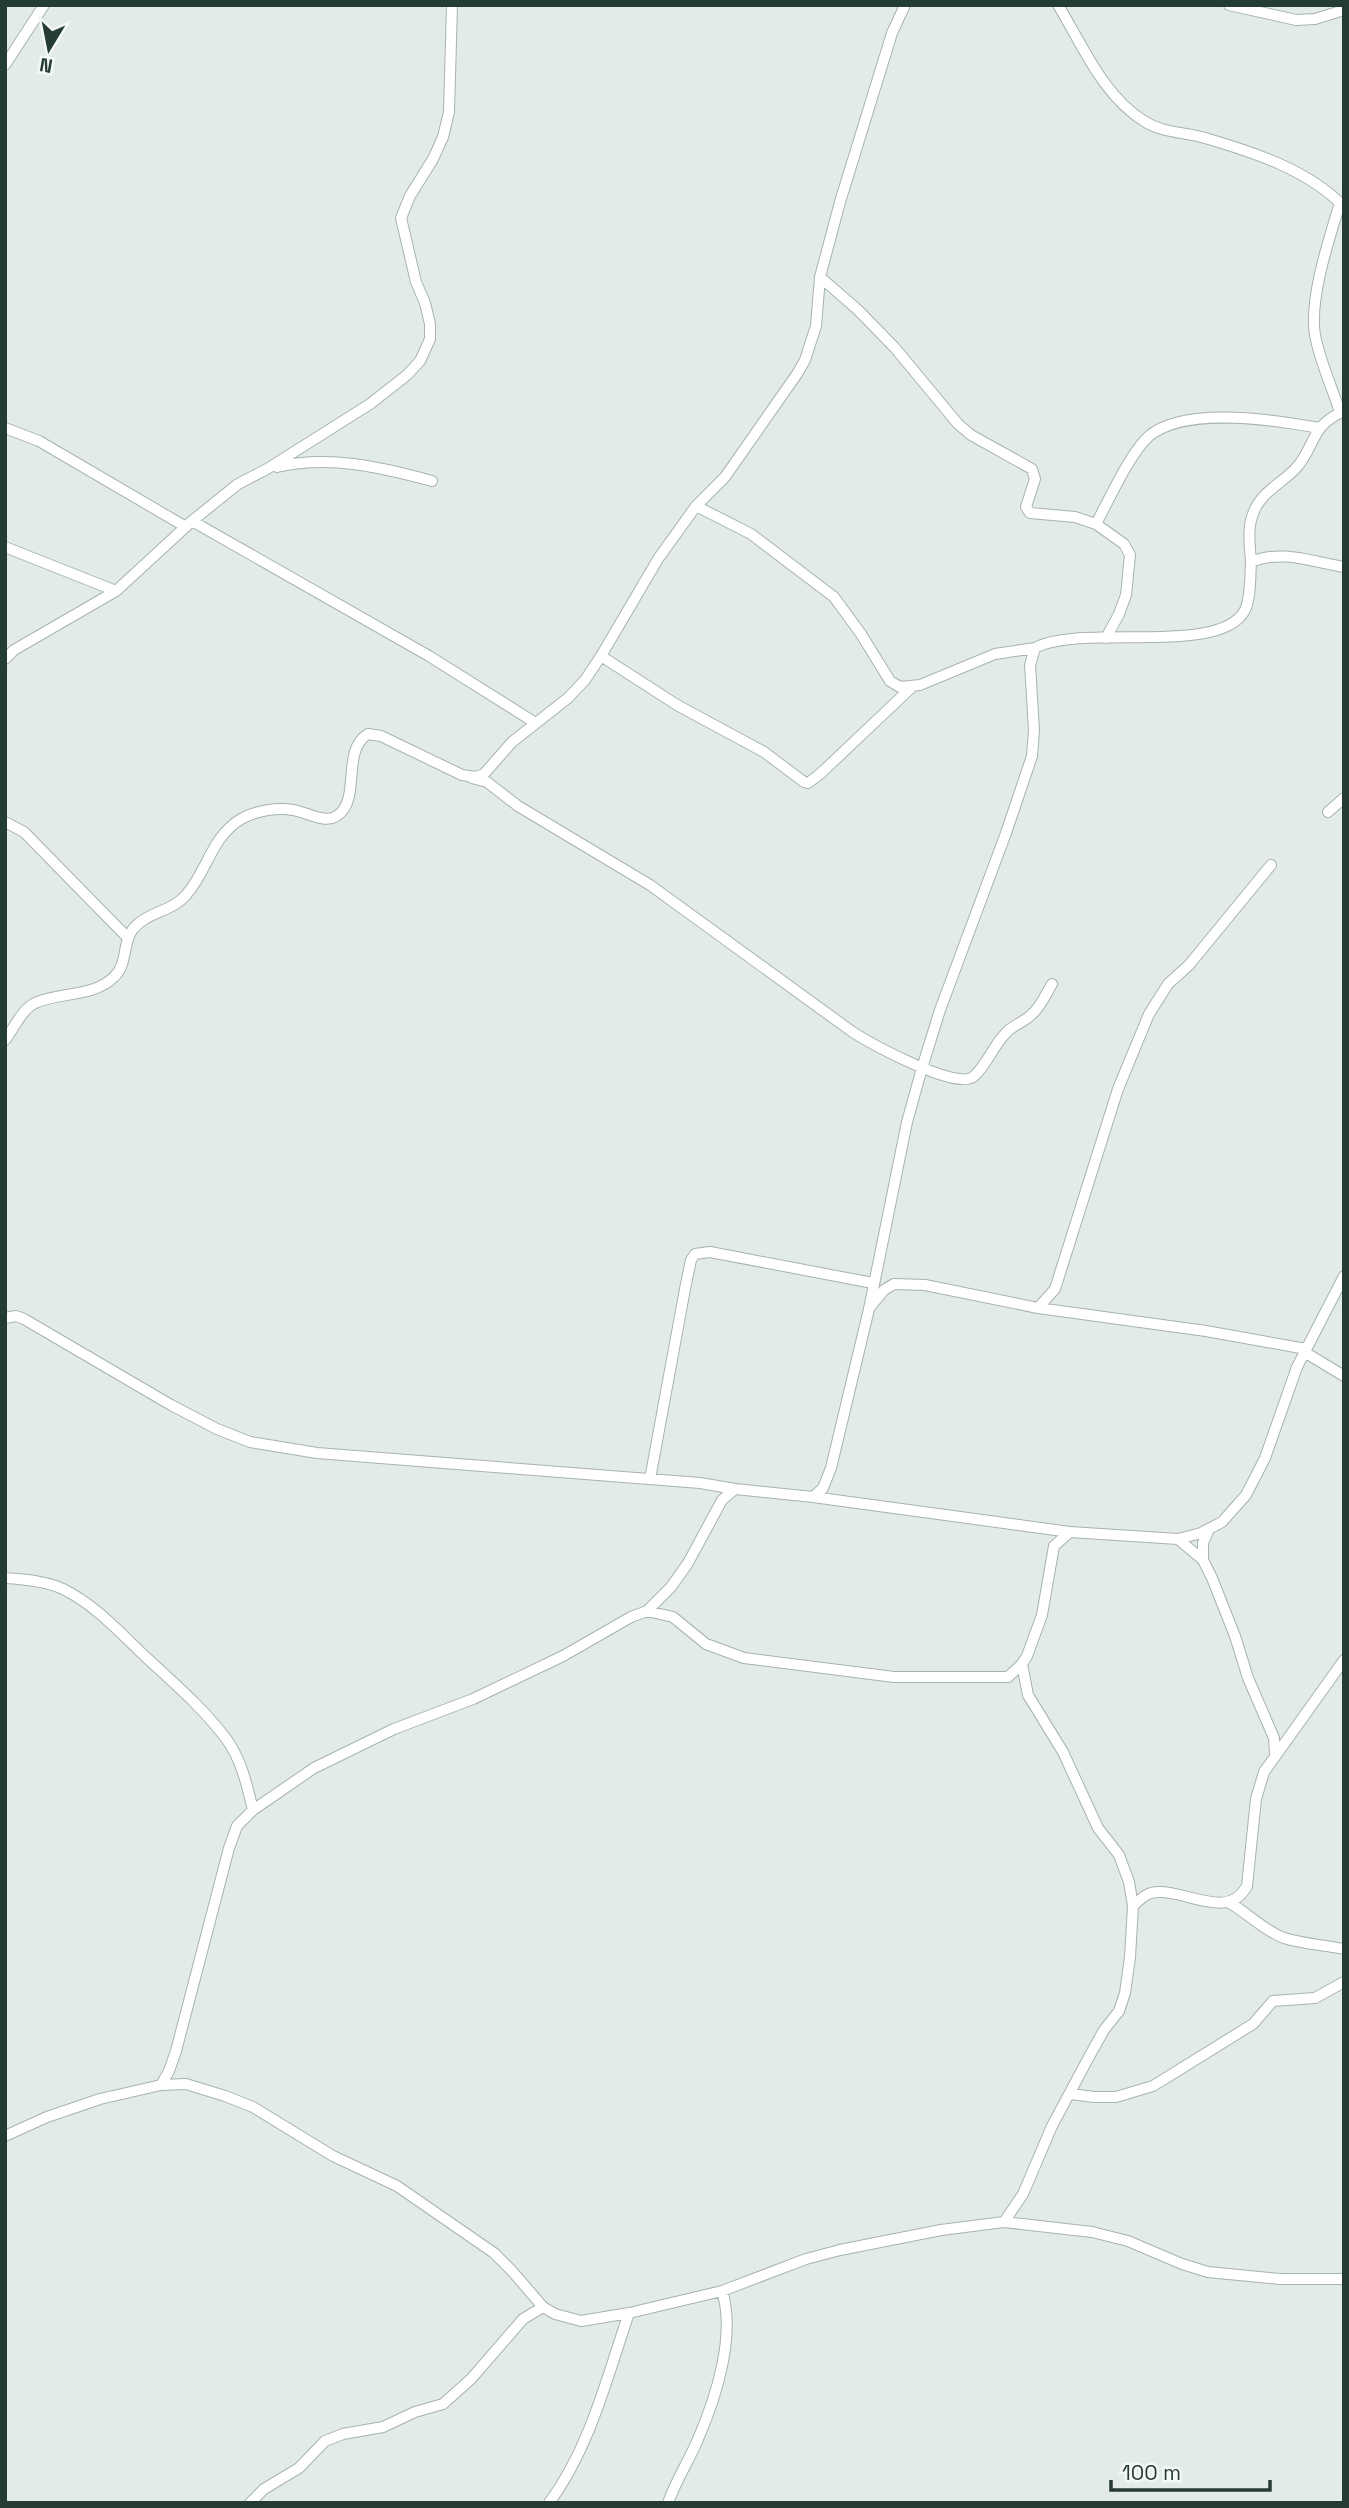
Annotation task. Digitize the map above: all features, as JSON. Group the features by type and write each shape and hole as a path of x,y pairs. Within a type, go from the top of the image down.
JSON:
{"street":[{"path":"5,65 44,5"},
{"path":"5,659 14,650 116,591 189,524 238,484 267,469 370,404 407,375 427,350 430,324 416,282 401,218 403,209 443,137 449,112 452,5"},
{"path":"470,777 484,774 512,742 534,722 568,698 585,680 658,559 696,506 724,477 786,393 805,360 816,326 820,277 840,202 884,57 905,5"},
{"path":"601,656 677,705 764,752 808,783 912,687 995,654 1035,648 1041,644 1211,632 1233,624 1245,609 1251,562 1251,517 1256,505 1298,466 1319,428 1342,411 1319,351 1314,320 1328,244 1342,205 1331,195 1275,162 1204,138 1158,128 1142,120 1105,83 1058,5"},
{"path":"1228,5 1296,20 1315,19 1344,10"},
{"path":"1331,195 1344,188"},
{"path":"820,277 858,310 895,348 958,424 971,435 1032,469 1035,479 1026,507 1030,513 1075,517 1096,524 1124,544 1130,555 1126,595 1105,638"},
{"path":"1096,524 1139,448 1149,436 1159,430 1194,418 1266,421 1319,428"},
{"path":"5,428 39,441 417,650 534,722"},
{"path":"267,469 310,462 337,462 385,468 432,481"},
{"path":"696,506 751,534 834,597 890,681 900,687 912,687"},
{"path":"5,547 116,591"},
{"path":"1251,562 1264,557 1283,555 1344,567"},
{"path":"813,1497 823,1488 831,1468 869,1309 907,1122 922,1068 940,1010 1032,756 1034,730 1030,664 1035,648"},
{"path":"5,1040 25,1010 34,1004 97,988 115,977 121,969 128,937 140,922 187,895 214,848 242,818 276,809 322,818 337,817 346,805 357,746 368,734 396,742 470,777 487,782 518,806 650,885 854,1033 922,1068 955,1078 970,1079 1011,1026 1034,1012 1052,984"},
{"path":"1328,812 1344,798"},
{"path":"5,822 24,832 128,937"},
{"path":"1038,1308 1051,1296 1068,1252 1118,1089 1149,1014 1168,984 1189,965 1271,865"},
{"path":"650,1479 687,1279 695,1254 710,1252 873,1283"},
{"path":"876,1271 894,1284"},
{"path":"5,1318 16,1316 24,1319 171,1405 217,1429 250,1441 317,1453 700,1483 1070,1532 1178,1539 1222,1522 1246,1495 1265,1458 1297,1367 1344,1276"},
{"path":"869,1309 884,1290 894,1284 925,1285 1061,1312 1206,1331 1306,1351 1344,1376"},
{"path":"1051,1296 1061,1312"},
{"path":"161,2085 176,2051 237,1826 253,1810 326,1763 394,1729 472,1699 563,1656 631,1617 647,1611 671,1587 688,1563 722,1500 735,1489"},
{"path":"1209,1529 1203,1543 1203,1560 1273,1738 1275,1754"},
{"path":"1008,1677 1022,1664 1042,1615 1054,1546 1070,1532"},
{"path":"1178,1539 1203,1560"},
{"path":"5,1578 60,1587 80,1598 113,1626 196,1704 227,1740 242,1769 253,1810"},
{"path":"647,1611 673,1617 706,1644 744,1658 894,1677 1008,1677 1028,1695 1063,1752 1098,1828 1119,1854 1129,1882 1133,1906 1130,1958 1125,1993 1119,2011 1104,2030 1052,2126 1023,2194 1004,2222"},
{"path":"1228,1902 1242,1896 1247,1886 1256,1799 1264,1772 1344,1660"},
{"path":"1022,1664 1028,1695"},
{"path":"1133,1906 1150,1894 1166,1893 1228,1902 1259,1924 1286,1938 1344,1949"},
{"path":"1071,2094 1116,2097 1153,2086 1253,2024 1273,2001 1315,1998 1344,1982"},
{"path":"5,2136 47,2117 100,2099 161,2085 186,2084 263,2113 333,2156 397,2186 494,2253 543,2307 555,2314 581,2321 629,2313 722,2291 806,2259 840,2250 941,2230 1004,2222 1092,2232 1128,2241 1208,2272 1280,2279 1344,2279"},
{"path":"668,2503 699,2438 723,2360 727,2312 722,2291"},
{"path":"250,2503 264,2489 299,2468 325,2441 343,2434 383,2427 415,2412 443,2404 471,2379 523,2319 543,2307"},
{"path":"549,2503 564,2484 584,2440 629,2313"}]}
